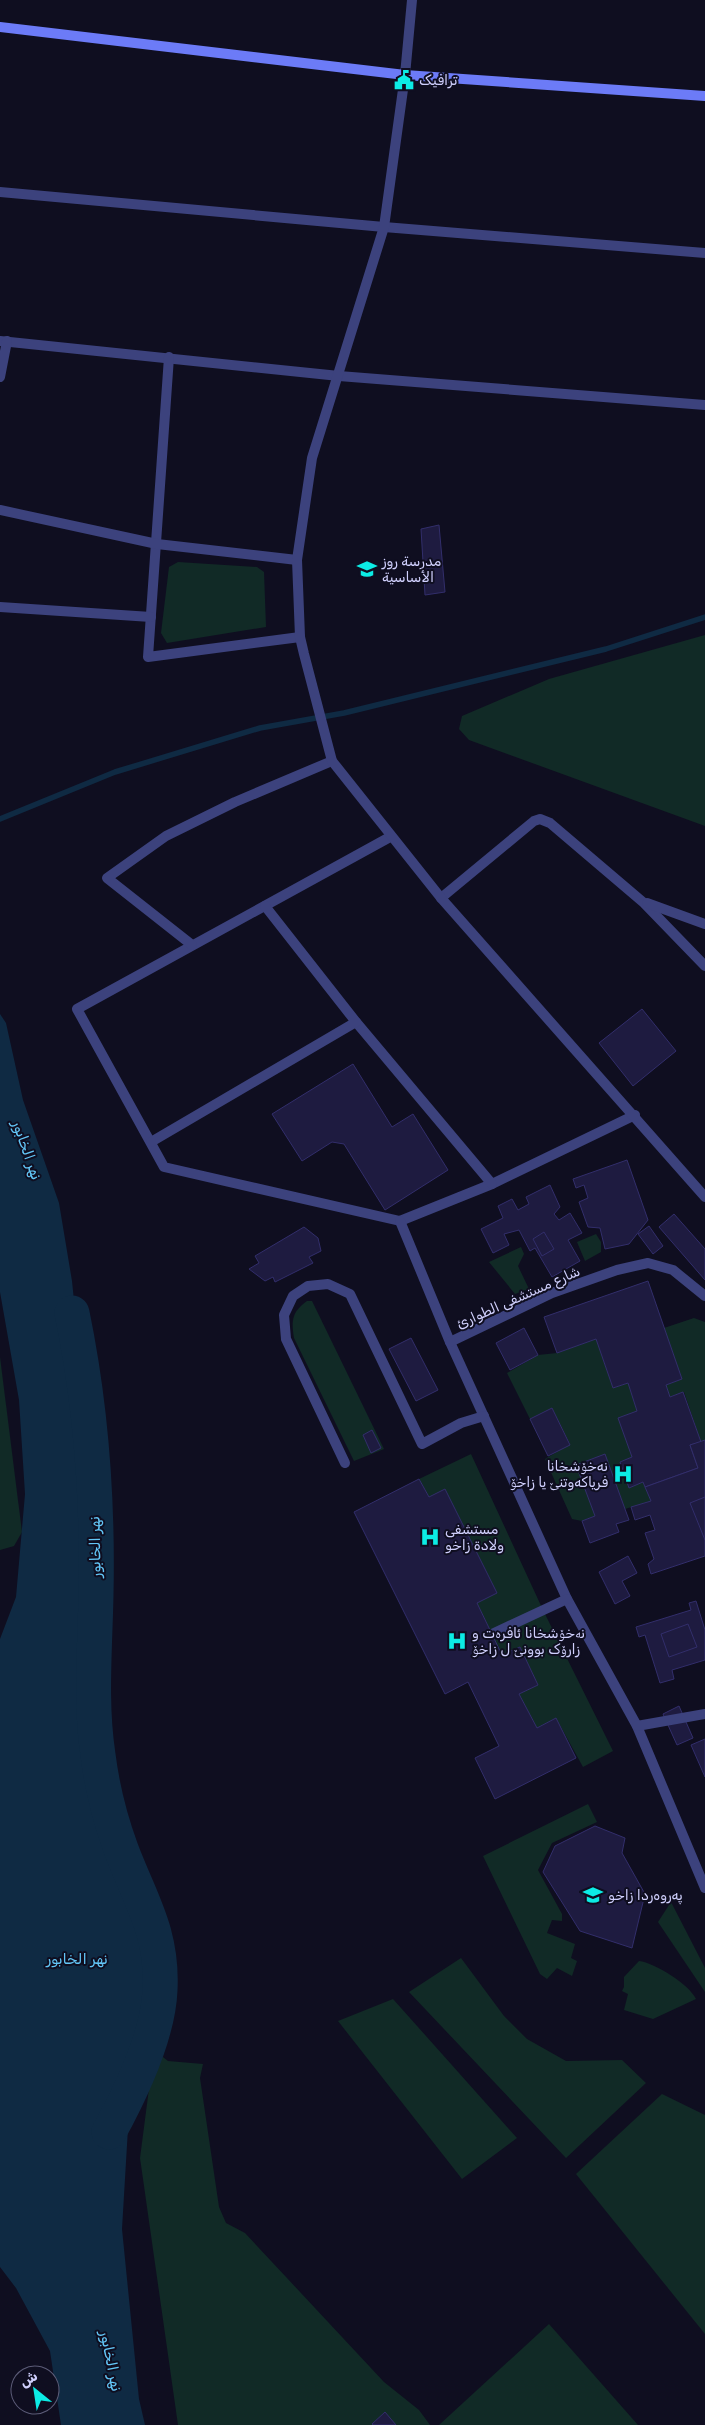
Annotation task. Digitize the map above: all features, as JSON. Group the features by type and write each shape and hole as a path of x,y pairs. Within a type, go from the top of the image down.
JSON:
{"main road":[{"path":"0,27 405,75 705,96"}],"street":[{"path":"412,0 405,75 384,227 312,458 297,560 300,637 304,654 332,761 390,837 441,898 635,1115 705,1197"},
{"path":"0,192 384,227 705,253"},
{"path":"0,377 4,341 339,376 705,405"},
{"path":"169,357 148,657 300,637"},
{"path":"0,510 157,544 297,560"},
{"path":"0,607 151,617"},
{"path":"192,945 107,878 166,836 235,802 332,761"},
{"path":"441,898 534,821 540,819 550,823 644,902 705,966"},
{"path":"390,837 76,1009 164,1167 400,1220 492,1184 635,1115"},
{"path":"644,902 705,924"},
{"path":"265,906 356,1022 492,1184"},
{"path":"151,1142 356,1022"},
{"path":"400,1220 450,1342 566,1599 637,1726 705,1888"},
{"name":"شارع مستشفى الطوارئ","path":"450,1342 552,1293 617,1270 648,1263 673,1270 705,1296"},
{"path":"344,1463 286,1339 284,1315 293,1296 308,1286 328,1284 350,1294 422,1444 461,1423 484,1416"},
{"path":"492,1634 566,1599"},
{"path":"637,1726 705,1714"}],"green space":[{"path":"178,562 257,567 264,572 266,627 167,643 161,633 169,567"},
{"path":"705,635 705,826 469,740 459,729 462,716 549,679"},
{"path":"596,1234 601,1242 601,1252 585,1261 577,1242"},
{"path":"521,1247 524,1254 518,1266 529,1289 515,1294 489,1262"},
{"path":"307,1301 312,1301 384,1449 354,1461 294,1338 294,1317 298,1309"},
{"path":"694,1318 705,1322 705,1440 701,1442 684,1392 670,1397 666,1385 682,1379 664,1328"},
{"path":"596,1339 613,1388 628,1383 637,1411 632,1457 620,1462 629,1487 643,1482 651,1501 625,1509 605,1455 595,1516 582,1521 572,1519 545,1459 570,1444 552,1408 530,1419 507,1373 538,1355 557,1353"},
{"path":"0,1357 22,1532 14,1546 0,1550"},
{"path":"471,1454 543,1610 613,1751 583,1767 556,1718 537,1728 519,1694 538,1685 520,1647 502,1655 477,1603 497,1593 445,1490 429,1497 419,1479"},
{"path":"588,1804 597,1822 552,1843 538,1870 562,1914 562,1921 552,1920 547,1933 575,1944 571,1958 577,1961 572,1976 557,1968 547,1979 540,1974 483,1856"},
{"path":"671,1902 705,1968 705,1992 658,1922"},
{"path":"461,1958 504,2016 527,2039 566,2061 622,2060 646,2083 566,2158 409,1992"},
{"path":"639,1961 671,1975 686,1987 696,1999 653,2019 624,2010 628,1994 622,1991 624,1977"},
{"path":"393,1999 517,2138 462,2179 338,2021"},
{"path":"154,2050 168,2061 203,2064 200,2078 219,2207 226,2223 245,2233 384,2382 419,2410 430,2425 178,2425 140,2158"},
{"path":"662,2094 705,2115 705,2334 576,2174"},
{"path":"549,2324 638,2425 439,2425"}],"water":[{"name":"نهر الخابور","path":"0,1014 6,1023 23,1100 59,1203 72,1281 86,1419 84,1540 90,1685 104,1794 156,1953 146,2013 132,2061 122,2229 139,2399 145,2425 61,2425 60,2365 52,2365 50,2351 16,2288 0,2267 0,1639 16,1597 25,1494 19,1400 0,1292"}],"building":[{"path":"439,525 445,592 425,595 421,529"},
{"path":"642,1009 676,1051 633,1086 599,1043"},
{"path":"353,1064 392,1127 413,1114 448,1170 385,1210 344,1144 332,1142 302,1161 272,1114"},
{"path":"627,1160 648,1220 629,1244 605,1249 600,1228 588,1227 579,1202 588,1198 584,1185 576,1188 573,1179"},
{"path":"550,1185 560,1207 554,1214 559,1220 570,1213 582,1233 568,1240 580,1261 552,1277 535,1248 530,1251 519,1230 504,1234 509,1245 493,1253 481,1229 503,1218 498,1206 512,1199 518,1210 529,1204 526,1197"},
{"path":"674,1214 705,1249 705,1280 659,1227"},
{"path":"649,1226 663,1246 653,1254 638,1234"},
{"path":"304,1227 318,1238 321,1251 309,1257 313,1263 275,1282 273,1277 265,1281 249,1269 259,1263 255,1256"},
{"path":"544,1232 554,1249 542,1256 533,1239"},
{"path":"648,1281 682,1379 666,1385 670,1397 683,1392 701,1442 690,1445 698,1468 645,1487 643,1482 629,1488 620,1462 632,1457 618,1418 637,1411 628,1383 613,1388 596,1339 557,1353 544,1317"},
{"path":"524,1328 538,1355 510,1370 496,1343"},
{"path":"411,1338 438,1390 416,1401 389,1349"},
{"path":"552,1408 570,1445 548,1456 530,1419"},
{"path":"372,1430 381,1448 371,1453 363,1435"},
{"path":"705,1440 705,1556 651,1574 648,1564 654,1559 645,1533 655,1530 650,1515 635,1520 631,1507 651,1501 645,1487 698,1468 690,1445"},
{"path":"605,1454 629,1520 616,1524 619,1532 590,1543 582,1521 595,1516 576,1465"},
{"name":"نەخۆشخانا ئافرەت و زارۆک بوونێ ل زاخۆ","path":"419,1479 429,1497 445,1489 497,1593 477,1603 502,1655 520,1647 538,1685 519,1694 537,1728 556,1718 576,1758 495,1799 475,1758 499,1746 468,1682 445,1694 354,1512"},
{"path":"705,1497 705,1540 690,1503"},
{"path":"628,1556 637,1573 622,1581 630,1596 615,1604 599,1572"},
{"path":"696,1601 705,1630 705,1660 672,1670 674,1679 660,1683 645,1635 639,1637 636,1627 691,1610 689,1603"},
{"path":"688,1624 697,1647 669,1657 661,1634"},
{"path":"679,1706 693,1738 677,1745 663,1714"},
{"path":"705,1739 705,1777 691,1745"},
{"path":"595,1826 625,1838 622,1853 645,1894 632,1948 580,1931 543,1872 555,1846"},
{"path":"385,2412 396,2425 372,2424"}],"waterway":[{"path":"0,819 115,772 260,728 344,713 606,649 705,617"},
{"name":"نهر الخابور","path":"72,1313 79,1348 92,1453 96,1524 94,1715 98,1755 110,1815 121,1849 149,1917 158,1951 160,1969 158,2008 149,2045 134,2082 109,2132"}],"place":[{"name":"ترافیک","path":"404,80"},
{"name":"مدرسة روز الأساسية","path":"367,569"},
{"name":"نه‌خۆشخانا فرياكه‌وتنێ يا زاخۆ","path":"623,1474"},
{"name":"مستشفى ولادة زاخو","path":"430,1537"},
{"name":"نەخۆشخانا ئافرەت و زارۆک بوونێ ل زاخۆ","path":"457,1641"},
{"name":"په‌روه‌ردا زاخو","path":"593,1895"}]}
